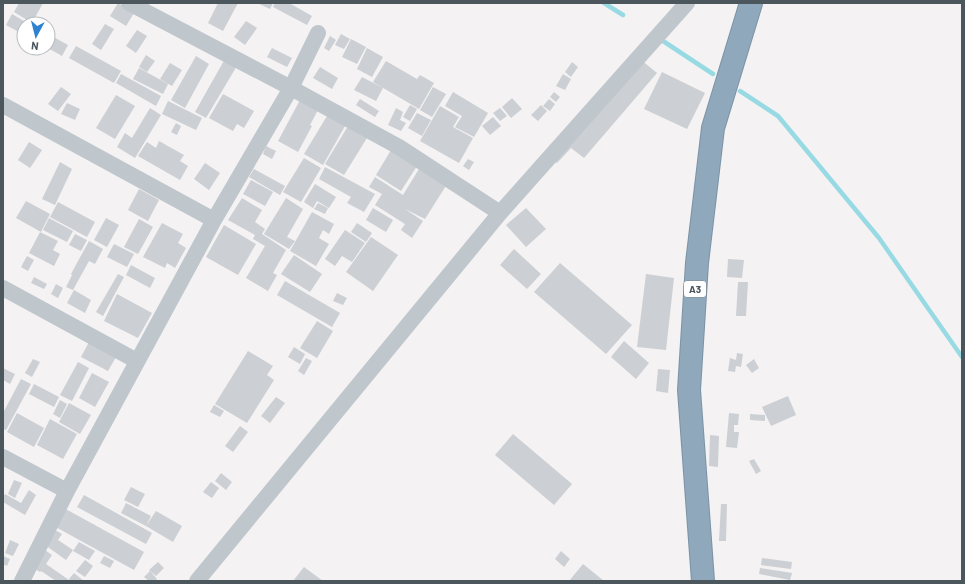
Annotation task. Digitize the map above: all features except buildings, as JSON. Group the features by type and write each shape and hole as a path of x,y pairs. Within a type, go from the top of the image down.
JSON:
{"highway":[{"name":"A3","path":"703,581 689,390 697,264 713,128 751,3"}],"street":[{"path":"128,3 291,88 399,147 500,213"},
{"path":"197,581 500,213 687,3"},
{"path":"22,581 67,491 214,220 291,88 318,33"},
{"path":"3,105 214,220"},
{"path":"3,288 137,362"},
{"path":"3,457 67,491"}],"waterway":[{"path":"604,3 623,15"},
{"path":"663,41 713,74"},
{"path":"740,91 778,116 879,238 962,357"}]}
